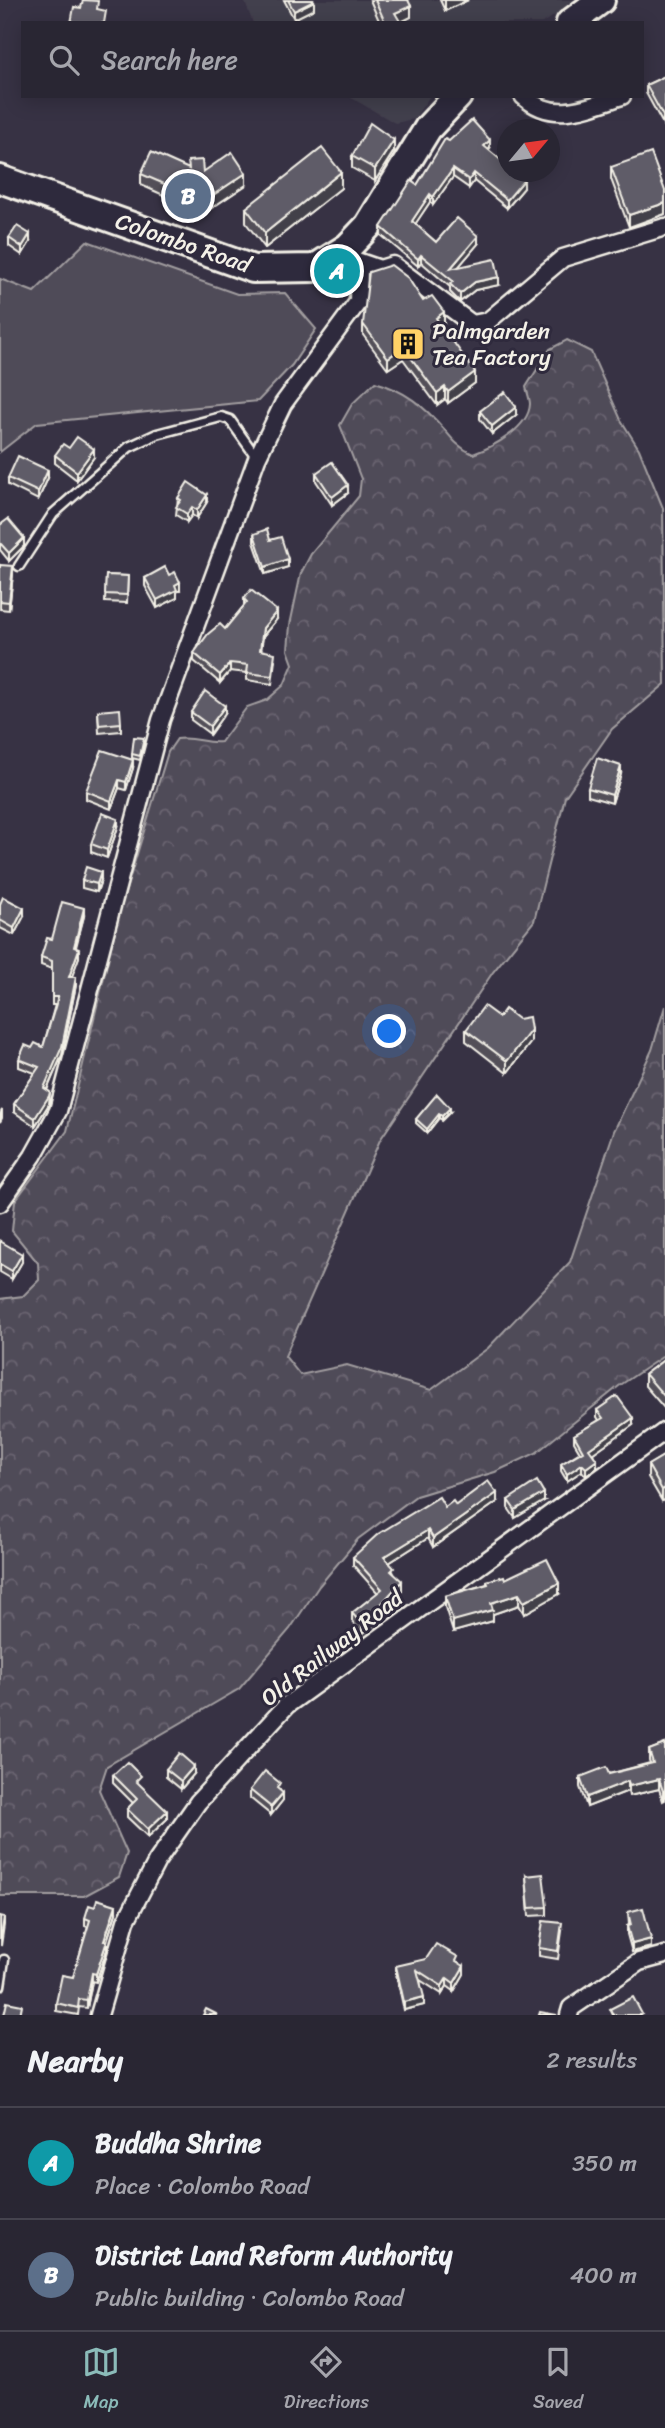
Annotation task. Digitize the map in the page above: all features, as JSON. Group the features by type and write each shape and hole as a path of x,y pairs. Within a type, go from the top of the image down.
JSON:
{"highway":[{"path":"573,21 601,0"},
{"name":"Colombo Road","path":"0,178 253,269 315,268 351,253 428,128 455,98"}],"street":[{"path":"526,98 542,111 553,112 577,111 616,98"},
{"path":"351,253 380,269 393,265 472,324 488,321 563,258 665,227"},
{"path":"0,1203 33,1156 58,1111 161,720 257,458 283,404 358,302 359,270 351,253"},
{"name":"Old Railway Road","path":"99,2015 126,1921 157,1861 198,1802 287,1705 665,1431"},
{"path":"569,2015 570,2008 639,1962 665,1955"}],"lane":[{"path":"19,566 54,514 130,447 157,434 221,417 230,420 257,458"},
{"path":"0,1986 4,1960"}],"shaded area":[{"path":"244,0 581,0 545,21 252,21"},
{"path":"351,98 429,98 414,119 395,123"}],"green space":[{"path":"87,241 237,294 285,293 316,329 292,365 258,401 37,423 0,452 0,279 34,292"},
{"path":"567,340 591,352 621,420 639,449 663,508 665,684 612,729 565,797 534,921 493,972 380,1140 285,1356 300,1375 347,1365 431,1390 488,1348 570,1262 614,1131 652,1050 665,1006 665,1355 619,1386 536,1453 495,1472 416,1496 358,1539 319,1586 290,1629 239,1689 107,1766 99,1790 127,1853 119,1877 84,1896 0,1896 0,1299 23,1296 39,1280 38,1263 12,1231 15,1201 67,1131 120,910 168,752 177,739 221,742 247,707 267,700 284,685 293,664 288,650 290,625 301,573 311,554 359,496 361,479 340,425 352,404 375,382 385,385 421,406 457,443 473,454 490,447 517,429 528,413 530,404 526,387 550,349"}],"building":[{"path":"83,0 98,1 97,9 106,11 104,21 71,21 74,7 81,8"},
{"path":"288,0 313,0 314,1 294,11"},
{"path":"375,0 408,0 411,6 395,13 400,21 385,21"},
{"path":"665,76 665,115 663,116 646,85"},
{"path":"472,120 490,140 484,146 497,157 497,182 522,182 507,200 474,173 469,180 453,169 433,197 430,194 412,221 436,242 457,218 478,236 450,269 495,259 499,277 475,282 460,294 450,284 453,281 421,255 418,259 381,227 411,181 417,185 445,139 449,141"},
{"path":"370,123 394,140 375,169 352,156"},
{"path":"322,148 341,172 265,233 246,208"},
{"path":"151,152 189,169 188,161 202,160 203,172 232,152 246,173 204,201 141,174"},
{"path":"651,153 665,191 665,203 629,215 611,167"},
{"path":"17,226 30,234 22,247 9,238"},
{"path":"344,264 345,269 337,275 333,271"},
{"name":"Palmgarden Tea Factory","path":"391,265 408,278 423,301 432,296 444,312 436,318 475,372 448,392 445,387 437,393 403,347 388,358 363,324 369,272"},
{"path":"505,392 516,407 492,426 480,411"},
{"path":"77,437 94,449 77,472 55,455 63,444 69,448"},
{"path":"18,456 48,470 38,492 8,478"},
{"path":"332,462 348,485 332,497 316,473"},
{"path":"188,482 207,495 197,510 192,507 187,514 176,507"},
{"path":"8,519 24,538 9,553 0,543 0,525"},
{"path":"267,529 270,540 281,537 288,559 265,567 254,534"},
{"path":"0,565 13,566 9,602 0,601"},
{"path":"165,567 169,575 175,572 180,582 175,585 177,590 157,600 145,578"},
{"path":"106,575 128,576 127,595 105,594"},
{"path":"251,590 277,611 263,628 260,650 275,653 272,676 247,673 248,665 230,663 220,675 194,653 208,634 220,624 225,629 247,602 244,599"},
{"path":"205,691 225,706 210,726 191,712"},
{"path":"120,709 121,723 99,725 98,711"},
{"path":"134,737 144,738 140,756 132,754"},
{"path":"102,750 133,760 126,782 119,780 111,801 86,791"},
{"path":"597,758 621,766 612,795 588,788"},
{"path":"102,813 118,819 107,850 91,844"},
{"path":"86,867 101,872 97,884 82,880"},
{"path":"3,897 24,908 14,928 0,920"},
{"path":"62,902 84,908 74,947 79,949 69,977 76,977 62,1047 44,1088 50,1092 49,1096 35,1118 14,1104 39,1067 19,1059 25,1045 32,1048 35,1043 43,1047 58,997 52,997 52,961 41,957 47,938 52,939"},
{"path":"484,1006 499,1017 505,1009 518,1019 529,1017 531,1030 507,1061 466,1030"},
{"path":"437,1094 450,1108 442,1116 439,1114 427,1129 416,1119"},
{"path":"0,1241 22,1254 12,1271 0,1264"},
{"path":"665,1359 665,1397 645,1374"},
{"path":"617,1396 633,1418 589,1449 597,1460 586,1468 582,1464 567,1474 561,1464 583,1451 574,1435 603,1418 597,1410"},
{"path":"665,1455 665,1488 662,1490 648,1465"},
{"path":"488,1481 497,1493 433,1538 428,1530 384,1557 394,1568 391,1571 402,1581 382,1603 385,1608 362,1625 352,1613 382,1589 353,1557 378,1534 439,1497 445,1507 453,1501 456,1505"},
{"path":"537,1481 544,1493 515,1510 508,1500"},
{"path":"547,1559 559,1583 524,1602 519,1594 491,1603 493,1610 453,1621 445,1596 488,1584 487,1581 504,1576 505,1579"},
{"path":"665,1744 665,1791 659,1779 629,1786 628,1781 587,1797 580,1777 606,1767 609,1774 653,1763 649,1750"},
{"path":"179,1753 194,1766 181,1781 166,1769"},
{"path":"127,1762 141,1776 136,1781 167,1811 148,1829 127,1809 137,1799 113,1775"},
{"path":"265,1771 280,1783 277,1788 283,1793 271,1807 250,1790"},
{"path":"543,1874 547,1907 529,1908 526,1876"},
{"path":"97,1899 116,1905 96,1974 92,1973 87,2000 79,1999 78,2008 56,2003 62,1975 73,1977 90,1920 85,1918 89,1905 95,1907"},
{"path":"643,1908 651,1939 632,1944 627,1926 631,1925 628,1912"},
{"path":"0,1916 4,1917 1,1938 0,1938"},
{"path":"543,1921 562,1923 558,1951 539,1948"},
{"path":"436,1944 458,1957 456,1961 464,1966 454,1983 447,1978 442,1986 417,1970 424,1997 404,2002 396,1966 426,1959"},
{"path":"633,1997 642,2014 613,2015 610,2009"},
{"path":"7,2002 22,2005 20,2015 4,2015"},
{"path":"206,2009 218,2015 203,2015"}],"place":[{"name":"District Land Reform Authority","path":"188,196"},
{"name":"Buddha Shrine","path":"337,271"},
{"name":"Palmgarden Tea Factory","path":"408,344"}]}
